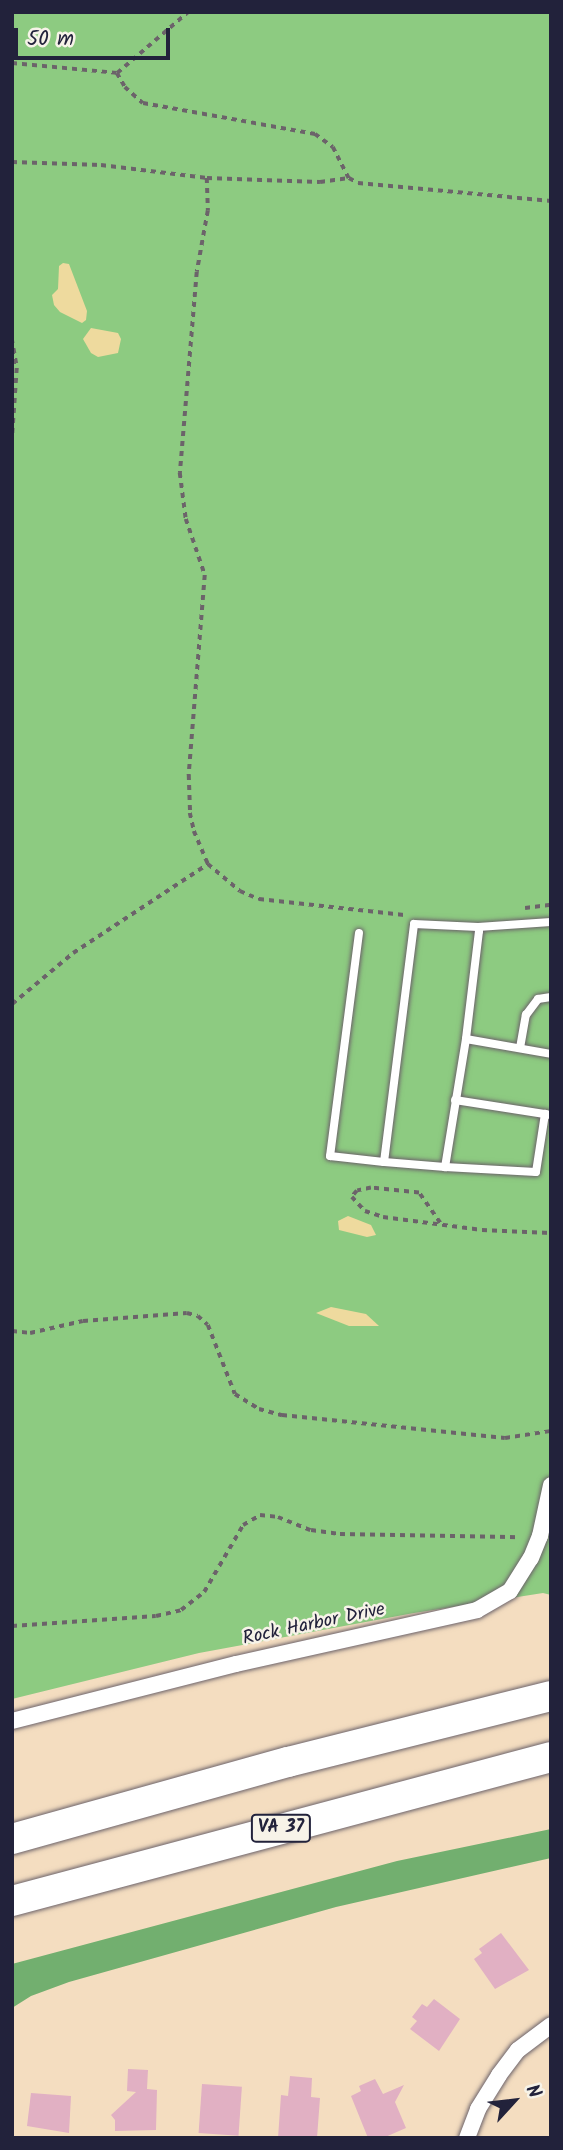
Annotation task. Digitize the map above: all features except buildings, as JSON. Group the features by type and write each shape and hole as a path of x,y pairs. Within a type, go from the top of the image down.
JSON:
{"highway":[{"path":"12,1839 288,1762 551,1696"},
{"name":"VA 37","path":"12,1901 551,1757"}],"street":[{"name":"Rock Harbor Drive","path":"12,1721 236,1664 477,1610 510,1591 531,1558 540,1535 551,1485"},
{"path":"467,2138 478,2109 499,2075 518,2050 551,2025"}],"lane":[{"path":"384,1162 414,923 478,928 551,922"},
{"path":"445,1167 466,1039 478,928"},
{"path":"359,933 330,1156 536,1172 548,1114 455,1100"},
{"path":"520,1048 526,1015 538,999 551,997"},
{"path":"466,1039 551,1054"}],"path":[{"path":"12,64 117,73 188,12"},
{"path":"117,73 125,87 143,103 315,134 333,148 349,178 358,183 384,188 551,201"},
{"path":"12,162 101,165 206,178 320,182 349,178"},
{"path":"206,178 208,211 197,272 180,473 186,519 205,575 188,796 194,831 208,864 240,891 259,899 380,915 407,915"},
{"path":"12,339 17,351 17,368 12,442"},
{"path":"12,1004 73,953 208,864"},
{"path":"520,908 551,905"},
{"path":"440,1223 419,1193 371,1188 357,1191 352,1197 365,1210 383,1217 482,1230 551,1233"},
{"path":"12,1331 30,1333 83,1321 187,1313 198,1316 208,1325 235,1394 259,1409 282,1415 505,1438 551,1431"},
{"path":"12,1626 156,1616 181,1610 204,1592 236,1533 252,1518 260,1515 278,1517 311,1530 340,1534 498,1539 540,1535"}],"green space":[{"path":"12,12 551,12 551,1595 543,1593 414,1613 199,1653 12,1699"},
{"path":"551,1829 551,1858 336,1907 69,1982 31,1996 12,2008 12,1964 397,1861"}],"sand":[{"path":"63,263 69,264 87,311 86,320 82,323 60,312 54,305 52,295 58,289 59,266"},
{"path":"91,328 118,333 121,339 118,353 98,357 91,353 83,339"},
{"path":"348,1216 371,1225 376,1235 367,1237 339,1230 338,1221"},
{"path":"331,1307 366,1314 379,1326 349,1326 316,1313"}]}
